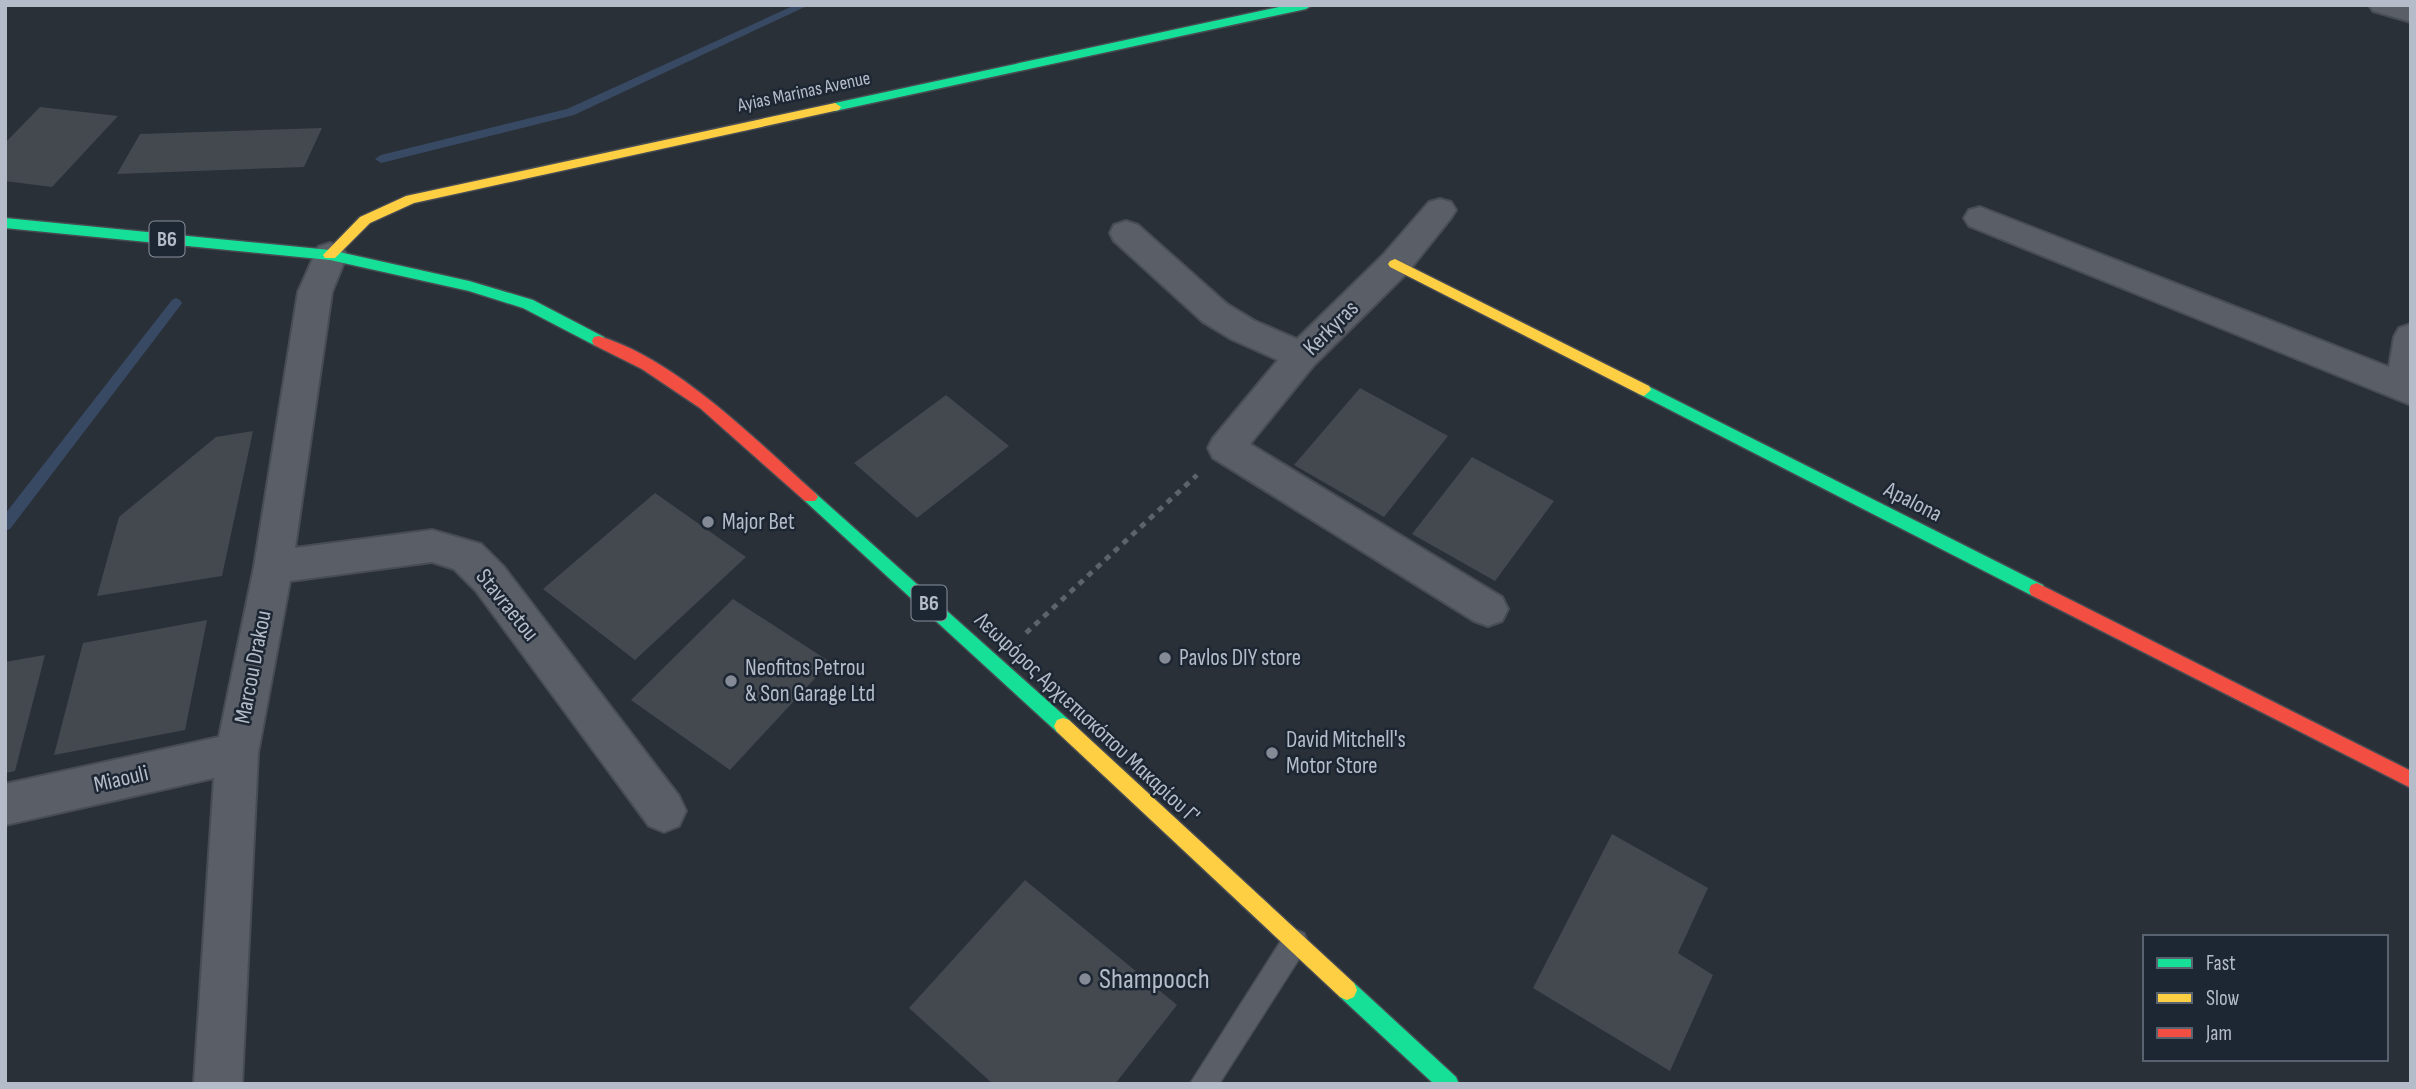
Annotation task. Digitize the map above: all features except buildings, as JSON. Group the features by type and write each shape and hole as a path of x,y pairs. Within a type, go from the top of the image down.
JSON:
{"street":[{"name":"Ayias Marinas Avenue","path":"330,255 354,226 374,211 411,199 1306,5"},
{"path":"2383,5 2411,13"},
{"name":"Kerkyras","path":"1226,448 1302,356 1395,264 1440,209"},
{"path":"1980,218 2407,389 2411,337"},
{"name":"Λεωφόρος Αρχιεπισκόπου Μακαρίου Γ'","path":"5,223 330,255 469,286 528,304 647,365 705,404 994,662 1449,1084"},
{"path":"1126,233 1215,313 1242,330 1302,356"},
{"name":"Marcou Drakou","path":"218,1084 237,753 273,566 315,292 330,255"},
{"name":"Apalona","path":"1395,264 2411,780"},
{"path":"1226,448 1488,609"},
{"name":"Stavraetou","path":"273,566 432,545 467,556 490,579 664,811"},
{"name":"Miaouli","path":"5,805 237,753"}],"lane":[{"path":"1203,1084 1295,942"}],"path":[{"path":"994,662 1226,448"}],"waterway":[{"path":"381,159 570,112 804,5"},
{"path":"5,525 176,303"}],"traffic: fast":[{"path":"835,107 1306,5"},
{"path":"5,223 330,255 469,286 528,304 599,341"},
{"path":"1644,390 2037,590"},
{"path":"810,497 1063,726"},
{"path":"1347,990 1449,1084"}],"traffic: slow":[{"path":"330,255 365,220 411,199 835,107"},
{"path":"1395,264 1644,390"},
{"path":"1063,726 1347,990"}],"traffic: jam":[{"path":"599,341 647,365 705,404 810,497"},
{"path":"2037,590 2411,780"}],"place":[{"name":"Major Bet","path":"708,522"},
{"name":"Pavlos DIY store","path":"1165,658"},
{"name":"Neofitos Petrou & Son Garage Ltd","path":"731,681"},
{"name":"David Mitchell's Motor Store","path":"1272,753"},
{"name":"Shampooch","path":"1085,979"}]}
